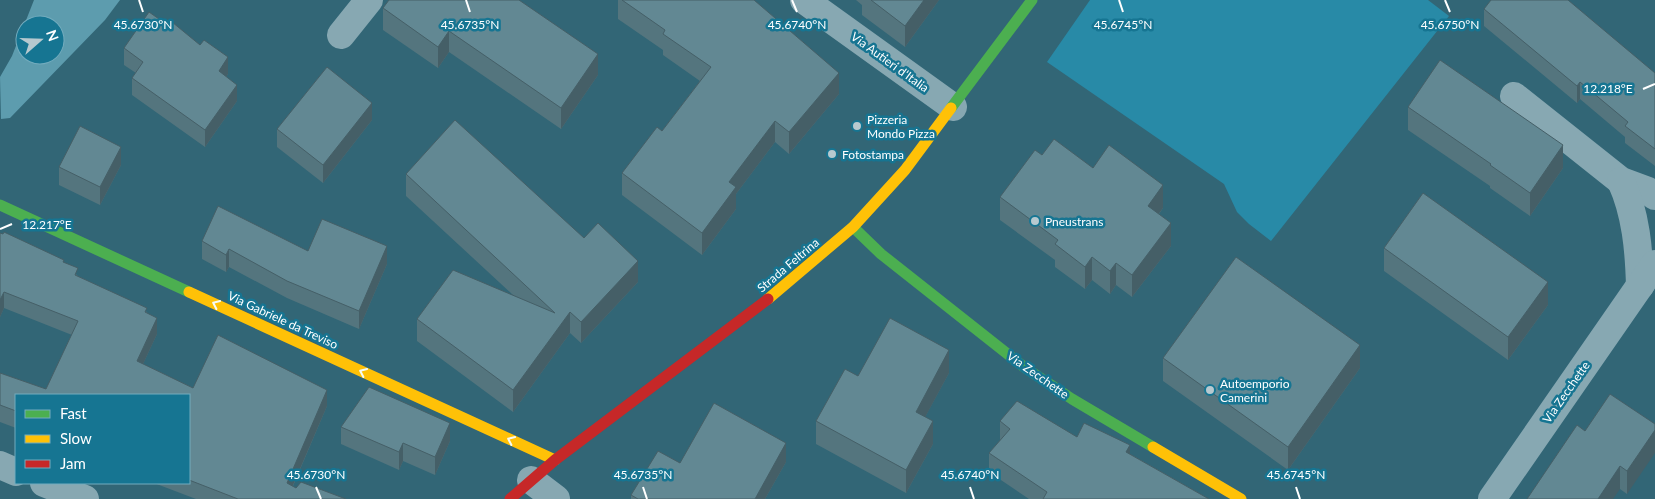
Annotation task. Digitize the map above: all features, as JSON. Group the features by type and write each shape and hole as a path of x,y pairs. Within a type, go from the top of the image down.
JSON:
{"street":[{"path":"341,35 369,0"},
{"name":"Via Autieri d'Italia","path":"804,0 953,107"},
{"name":"Strada Feltrina","path":"510,499 555,460 774,294 818,259 853,227 905,170 1032,0"},
{"path":"1514,96 1621,181 1648,191 1655,196"},
{"path":"1621,181 1629,199 1639,252 1640,286"},
{"name":"Via Gabriele da Treviso","path":"0,205 555,460"},
{"name":"Via Zecchette","path":"853,227 881,254 1024,367 1072,400 1241,499"},
{"name":"Via Zecchette","path":"1492,499 1655,264"},
{"path":"0,465 15,472"},
{"path":"531,480 556,499"},
{"path":"47,484 85,499"}],"shaded area":[{"path":"34,0 120,0 105,20 65,61 65,15 28,15"},
{"path":"1090,0 1428,0 1449,16 1271,241 1237,212 1224,184 1047,62"},
{"path":"15,48 15,65 61,65 10,118 1,119 0,77"}],"building":[{"path":"389,0 519,0 598,54 561,108 449,31 438,47 383,8"},
{"path":"622,0 754,0 839,73 789,132 775,121 729,182 736,187 702,233 622,173 657,127 662,131 711,67 663,34 665,30"},
{"path":"871,0 924,0 905,26"},
{"path":"1491,0 1568,0 1655,73 1655,149 1625,126 1628,122 1580,82 1577,86 1484,9"},
{"path":"149,12 169,26 172,22 200,45 204,40 228,57 219,71 237,85 205,130 132,78 143,62 124,48"},
{"path":"1440,60 1563,145 1530,193 1408,107"},
{"path":"327,67 372,103 323,165 277,129"},
{"path":"455,120 584,238 598,223 638,261 581,322 570,312 513,390 417,319 453,270 555,313 406,174"},
{"path":"80,126 121,147 100,187 59,167"},
{"path":"1054,139 1093,168 1109,145 1163,185 1148,206 1171,223 1132,275 1116,263 1110,271 1092,257 1085,267 1055,244 1058,240 1000,197 1035,150 1042,155"},
{"path":"1423,193 1548,282 1508,337 1384,248"},
{"path":"218,206 308,251 322,219 387,246 359,311 287,281 229,249 226,255 202,241"},
{"path":"4,232 64,260 63,262 78,268 75,275 147,308 145,312 157,318 137,361 193,388 218,335 327,390 287,483 296,488 301,482 346,499 238,499 190,480 190,394 15,394 15,411 0,405 0,373 46,389 78,321 4,292 0,300 0,233 3,234"},
{"path":"1236,257 1360,345 1288,447 1163,358"},
{"path":"890,318 949,350 916,412 933,421 906,470 816,421 845,369 858,376"},
{"path":"369,387 450,423 435,457 403,443 399,452 341,427"},
{"path":"1610,394 1655,424 1655,430 1627,471 1620,466 1598,499 1527,499 1577,425 1585,431"},
{"path":"1017,401 1077,437 1084,423 1130,445 1126,452 1209,499 1043,499 1047,492 989,453 1010,429 1000,421"},
{"path":"714,403 786,443 755,499 638,499 631,495 658,451 680,463"}],"traffic: fast":[{"path":"951,108 1032,0"},
{"path":"0,205 189,292"},
{"path":"853,227 881,254 1024,367 1072,399 1153,447"}],"traffic: slow":[{"path":"768,299 853,227 905,170 951,108"},
{"path":"189,292 555,460"},
{"path":"1153,447 1241,499"}],"traffic: jam":[{"path":"510,499 555,460 768,299"}],"place":[{"name":"Pizzeria Mondo Pizza","path":"857,126"},
{"name":"Fotostampa","path":"832,154"},
{"name":"Pneustrans","path":"1035,221"},
{"name":"Autoemporio Camerini","path":"1210,390"}]}
